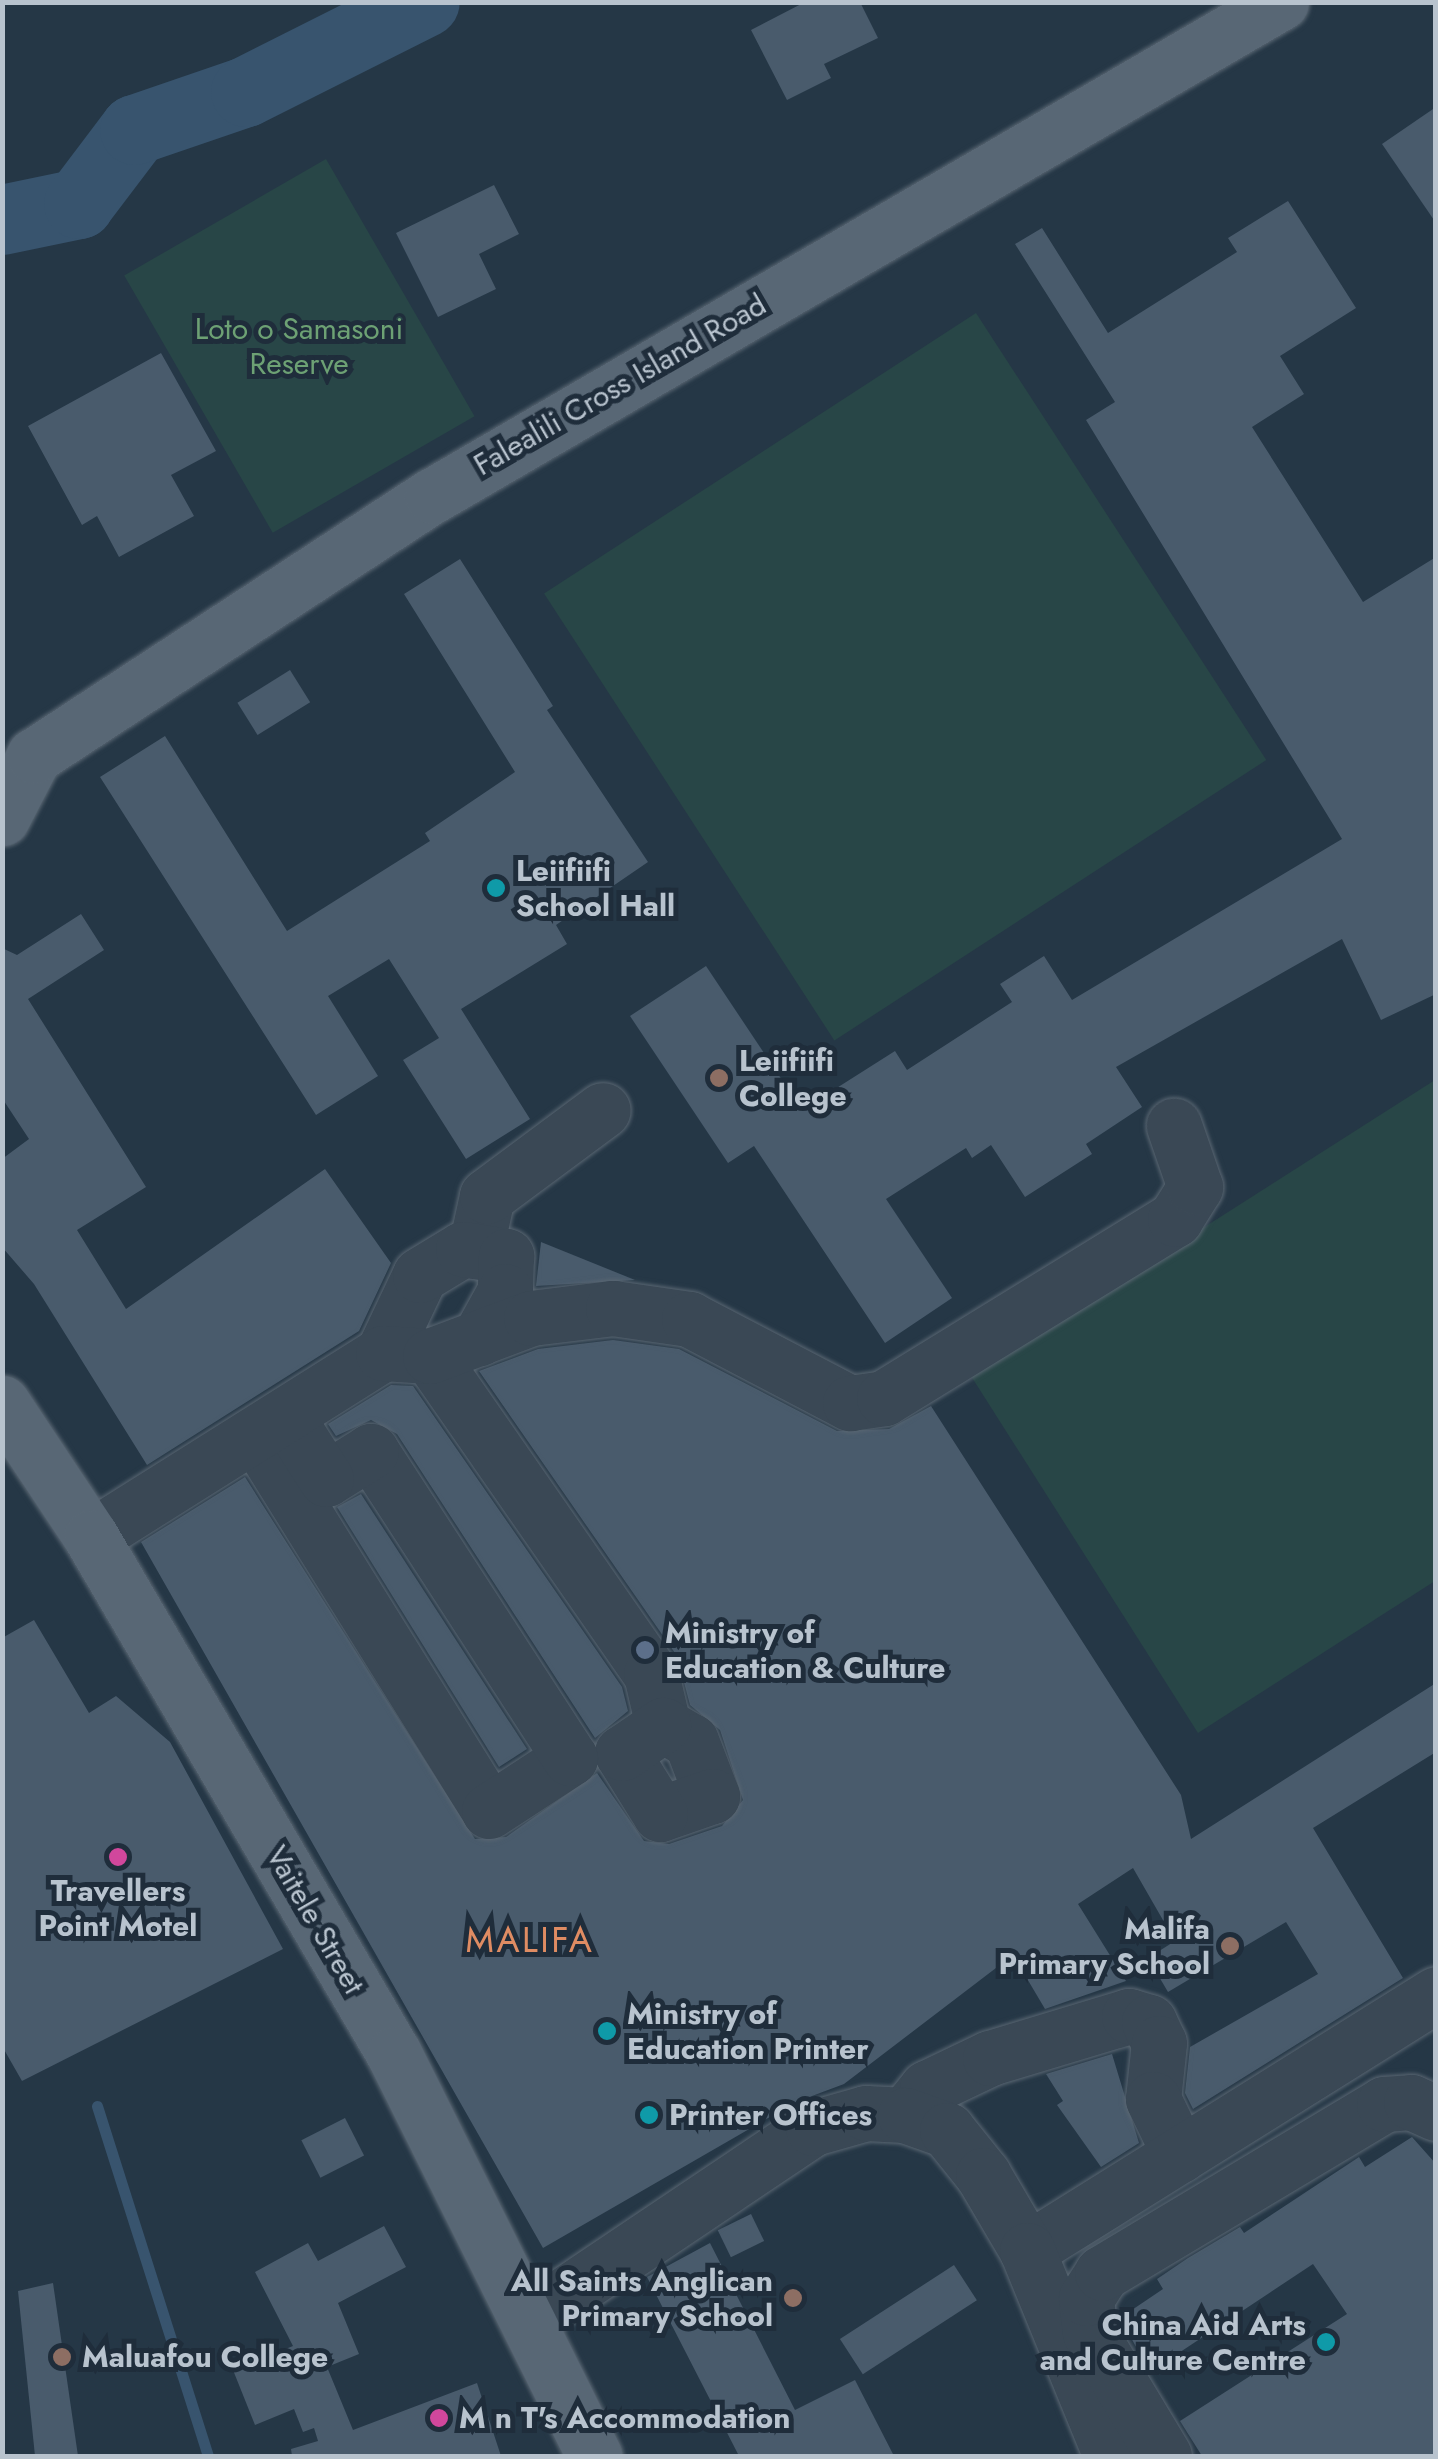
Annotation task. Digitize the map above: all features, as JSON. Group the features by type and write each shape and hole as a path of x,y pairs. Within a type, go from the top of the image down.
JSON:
{"main road":[{"name":"Falealili Cross Island Road","path":"2,818 34,756 432,496 1282,2"},
{"name":"Vaitele Street","path":"2,1403 92,1536 394,2054 594,2456"}],"street":[{"path":"475,1251 486,1196 603,1110"},
{"path":"92,1536 271,1426 430,1349 531,1318 613,1308 688,1319 850,1403 884,1398 1176,1219 1195,1187 1174,1126"},
{"path":"430,1349 505,1290 506,1256 462,1248 420,1274 430,1349 650,1674 664,1725"},
{"path":"271,1426 326,1479 371,1451 570,1758 489,1811 271,1426"},
{"path":"1027,2250 1436,1994"},
{"path":"905,2115 927,2088 990,2058 1129,2016 1149,2022 1159,2044 1153,2099 1180,2155"},
{"path":"1164,2456 1090,2333 1086,2298 1102,2272 1384,2104 1411,2102 1436,2113"},
{"path":"526,2320 813,2128 866,2113 905,2115 947,2130 1027,2250 1111,2456"}],"green space":[{"name":"Loto o Samasoni Reserve","path":"326,159 474,416 273,533 124,276"},
{"path":"976,313 1266,760 834,1041 544,593"},
{"path":"1435,1080 1435,1581 1198,1733 971,1376"}],"building":[{"path":"805,2 860,2 878,38 824,64 831,78 787,100 751,30"},
{"path":"1436,107 1436,223 1382,144"},
{"path":"494,185 519,234 479,254 496,289 438,317 396,233"},
{"path":"1288,201 1356,308 1280,356 1304,394 1252,427 1363,602 1436,557 1436,994 1381,1020 1342,939 1116,1067 1142,1107 1086,1144 1092,1154 1025,1197 991,1145 972,1158 966,1148 886,1199 952,1298 885,1343 754,1146 728,1163 630,1016 706,966 802,1110 895,1051 907,1070 1012,1002 1000,984 1044,956 1072,1000 1342,839 1086,420 1115,402 1015,244 1042,228 1108,333 1237,252 1228,238"},
{"path":"161,353 216,451 171,475 194,516 119,557 97,516 82,525 28,426"},
{"path":"460,559 553,706 547,710 648,862 556,925 567,944 461,1009 530,1119 466,1159 403,1060 439,1038 389,959 328,996 378,1076 316,1115 100,777 165,736 287,931 430,841 425,833 515,772 404,594"},
{"path":"290,670 310,702 258,735 237,703"},
{"path":"81,914 104,950 28,999 146,1187 77,1230 126,1309 325,1169 391,1263 359,1331 147,1465 34,1284 2,1247 2,1159 29,1139 2,1098 2,948 17,955"},
{"path":"541,1242 635,1280 536,1286"},
{"name":"Ministry of Education & Culture","path":"613,1340 679,1349 837,1431 889,1429 931,1406 1181,1795 1191,1839 1436,1683 1436,1752 1313,1828 1403,1978 1193,2109 1185,2093 1190,2047 1318,1974 1286,1922 1168,1992 1148,1958 1175,1941 1133,1868 1078,1904 1126,1981 1045,2009 1013,1955 844,2084 796,2102 543,2248 141,1542 245,1477 475,1839 506,1837 597,1773 644,1841 669,1844 722,1826 743,1800 720,1730 690,1705 677,1656 479,1371 538,1349"},
{"path":"391,1385 413,1386 622,1687 628,1711 595,1738 397,1434 371,1420 336,1436 328,1424"},
{"path":"361,1494 527,1749 499,1767 337,1507"},
{"name":"Travellers Point Motel","path":"34,1620 89,1713 116,1696 170,1742 283,1949 22,2081 2,2046 2,1638"},
{"path":"1112,2054 1139,2143 1101,2167 1057,2105 1063,2101 1046,2074"},
{"path":"345,2118 364,2155 320,2178 301,2140"},
{"path":"1412,2137 1436,2164 1436,2456 1202,2456 1180,2421 1347,2314 1313,2264 1150,2372 1120,2318 1163,2289 1157,2279 1188,2258 1240,2227 1244,2233 1359,2157 1365,2167"},
{"path":"751,2214 764,2241 731,2257 718,2230"},
{"path":"384,2226 406,2267 338,2303 359,2354 327,2367 353,2430 477,2383 501,2456 292,2456 291,2449 318,2441 314,2428 303,2432 294,2409 255,2425 233,2370 293,2346 255,2272 308,2243 318,2261"},
{"path":"710,2243 795,2410 855,2380 894,2456 739,2456 647,2277"},
{"path":"954,2265 977,2300 863,2374 840,2339"},
{"path":"53,2283 78,2456 35,2456 18,2291"}],"waterway":[{"path":"2,220 79,204 135,130 246,92 425,2"},
{"path":"97,2106 208,2456"}],"place":[{"name":"Leiifiifi School Hall","path":"496,888"},
{"name":"Leiifiifi College","path":"719,1078"},
{"name":"Ministry of Education & Culture","path":"645,1650"},
{"name":"Travellers Point Motel","path":"118,1857"},
{"name":"Malifa Primary School","path":"1230,1946"},
{"name":"Ministry of Education Printer","path":"607,2031"},
{"name":"Printer Offices","path":"649,2115"},
{"name":"All Saints Anglican Primary School","path":"793,2298"},
{"name":"China Aid Arts and Culture Centre","path":"1326,2342"},
{"name":"Maluafou College","path":"62,2357"},
{"name":"M n T's Accommodation","path":"439,2418"}],"district":[{"name":"MALIFA","path":"530,1940"}]}
